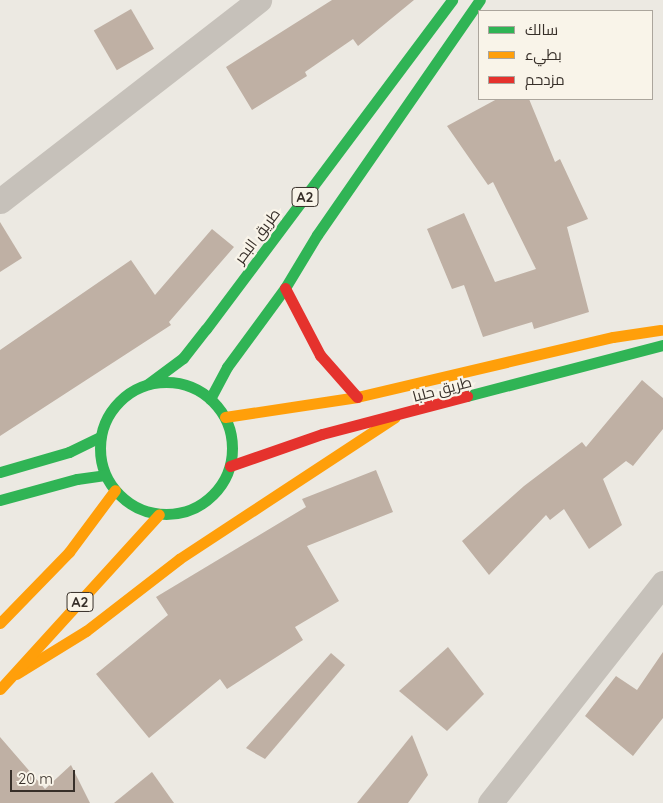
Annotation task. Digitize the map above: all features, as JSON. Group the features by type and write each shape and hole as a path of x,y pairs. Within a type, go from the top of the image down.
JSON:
{"main road":[{"name":"طريق البحر","path":"148,384 183,358 206,329 452,0"},
{"path":"464,0 478,3"},
{"name":"A2","path":"210,399 226,367 285,288 317,236 478,3"},
{"path":"285,288 320,356 357,397"},
{"name":"طريق حلبا","path":"225,418 357,397 604,340 663,330"},
{"name":"طريق حلبا","path":"230,466 322,434 395,417 663,345"},
{"name":"A2","path":"181,383 210,399 225,418 232,441 230,466 220,487 203,503 182,512 159,514 134,506 115,490 105,476 100,457 100,437 109,414 125,395 148,384 181,383"},
{"path":"16,674 86,631 179,558 244,519 395,417"},
{"path":"0,472 69,452 100,437"},
{"path":"0,500 77,479 105,476"},
{"path":"0,623 69,552 115,490"},
{"name":"A2","path":"0,689 16,674 159,514"}],"street":[{"path":"0,201 259,0"},
{"path":"490,803 663,583"}],"building":[{"path":"332,0 414,0 358,46 353,39 305,72 307,76 252,110 226,67"},
{"path":"131,9 154,49 117,70 94,30"},
{"path":"495,100 529,100 555,162 560,159 588,219 567,227 589,312 534,329 532,322 483,337 464,285 452,289 427,229 464,213 495,282 536,269 493,182 488,185 447,126"},
{"path":"0,222 22,258 0,272"},
{"path":"212,229 234,247 169,322 171,325 0,436 0,350 131,260 155,295"},
{"path":"642,380 663,398 663,429 633,466 626,461 603,479 622,525 589,549 564,509 550,520 546,515 489,575 462,541 524,486 582,442 586,447"},
{"path":"376,470 393,512 307,546 339,601 295,627 303,640 227,689 220,679 149,738 96,674 168,615 156,597 306,507 302,499"},
{"path":"448,647 484,694 447,731 399,691"},
{"path":"663,652 663,718 633,756 585,716 616,676 637,690"},
{"path":"331,653 345,665 265,759 246,748"},
{"path":"412,735 428,775 408,803 357,803"},
{"path":"0,737 45,789 71,765 90,803 0,803"},
{"path":"152,772 174,803 114,803"}],"traffic: fast":[{"path":"148,384 183,358 206,329 452,0"},
{"path":"210,399 227,367 285,288 317,235 480,0"},
{"path":"467,396 663,345"},
{"path":"166,382 191,387 203,393 221,411 227,423 232,448 227,473 221,485 203,503 191,509 166,514 141,509 129,503 111,485 105,473 100,448 105,423 111,411 129,393 141,387 166,382"},
{"path":"0,472 69,452 100,437"},
{"path":"0,500 77,479 105,475"}],"traffic: slow":[{"path":"225,417 357,397 613,337 660,330"},
{"path":"16,674 86,631 179,559 395,417"},
{"path":"0,623 69,552 115,490"},
{"path":"0,689 159,514"}],"traffic: jam":[{"path":"285,288 320,355 357,397"},
{"path":"230,466 322,434 467,396"}]}
